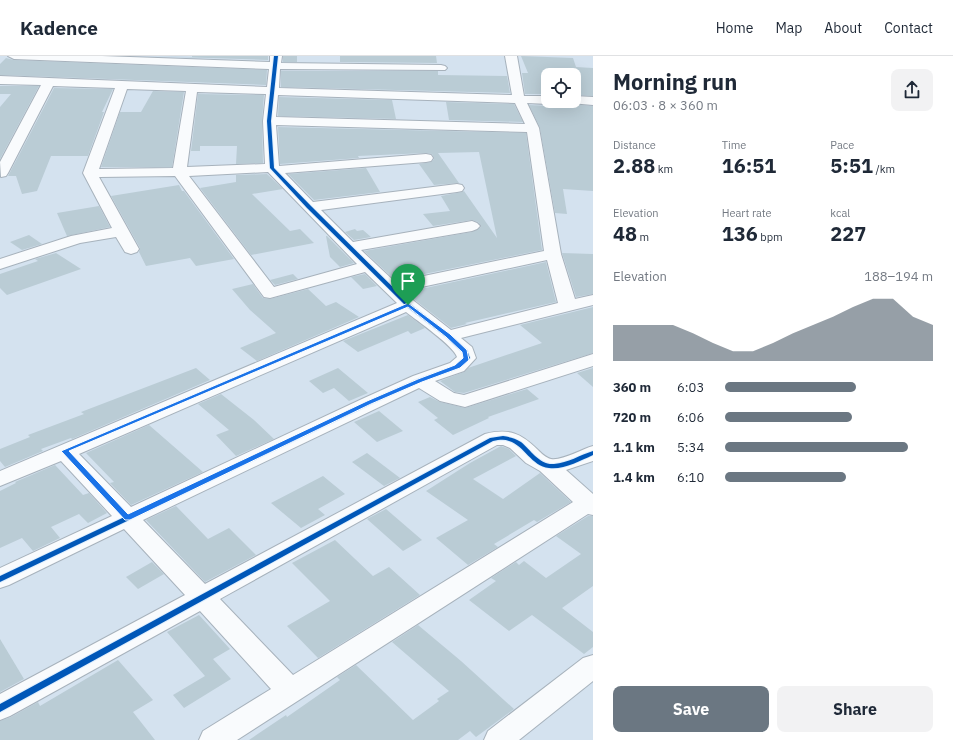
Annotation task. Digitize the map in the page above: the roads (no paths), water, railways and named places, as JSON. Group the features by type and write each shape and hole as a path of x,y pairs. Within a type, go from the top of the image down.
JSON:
{"street":[{"path":"14,56 275,61 441,68"},
{"path":"440,56 442,96"},
{"path":"511,56 519,99 533,128 553,254 568,306"},
{"path":"0,579 369,403 420,380 457,367 467,358 465,351 408,305 274,169 269,121 275,61"},
{"path":"0,80 122,86 541,100"},
{"path":"0,173 48,83"},
{"path":"122,86 90,173 131,249"},
{"path":"192,88 179,172 270,293 369,266"},
{"path":"581,100 593,101"},
{"path":"269,121 533,128"},
{"path":"90,173 274,169 426,158"},
{"path":"310,207 457,188"},
{"path":"350,247 472,226"},
{"path":"0,264 77,239 122,232"},
{"path":"392,288 553,254"},
{"path":"448,336 593,300"},
{"path":"0,479 408,305"},
{"path":"420,380 457,402 593,360"},
{"path":"0,708 492,439 502,437 513,439 536,459 548,466 591,505 290,690 213,740"},
{"path":"64,451 290,690"},
{"path":"548,466 558,466 593,453"},
{"path":"498,740 593,666"}]}
